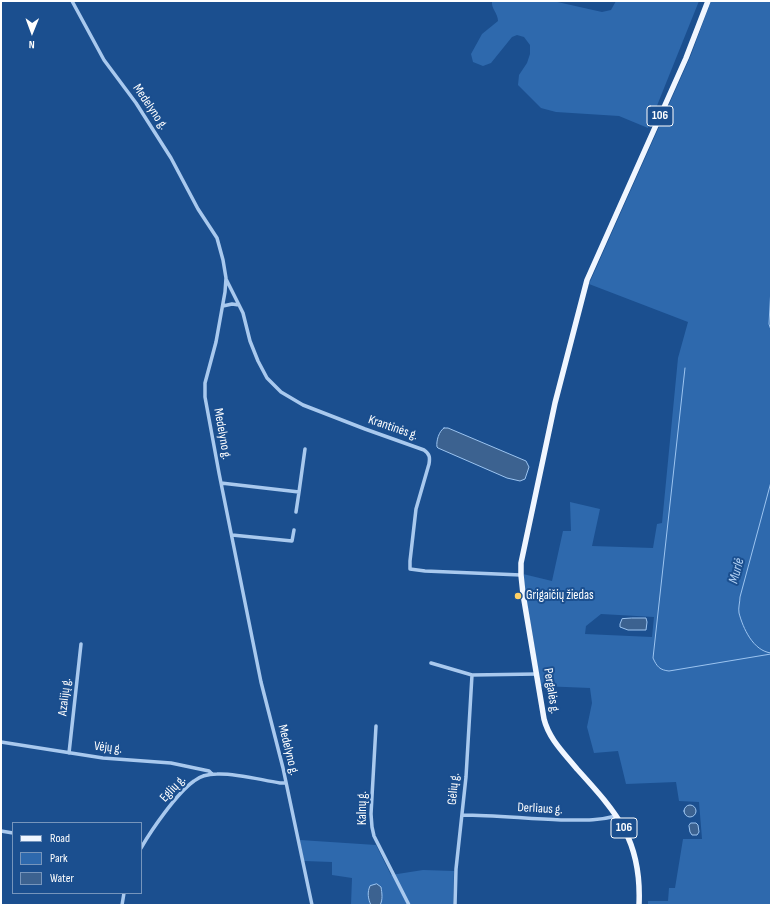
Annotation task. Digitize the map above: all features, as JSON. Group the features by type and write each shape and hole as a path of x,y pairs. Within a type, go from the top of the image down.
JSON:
{"main road":[{"name":"Pergalės g.","path":"639,905 639,874 635,854 627,833 606,802 557,745 550,734 544,719 522,594 521,575 523,552 555,403 587,280 686,58 708,1"}],"street":[{"name":"Medelyno g.","path":"72,1 104,60 136,103 168,152 198,209 217,238 226,278 223,306 216,342 205,383 205,397 261,682 286,783 312,905"},
{"name":"Krantinės g.","path":"226,278 240,305 250,341 258,361 267,378 281,392 303,405 424,450 428,454 430,459 429,464 416,509 410,569 521,575"},
{"path":"223,306 232,304 240,305"},
{"path":"296,512 305,449"},
{"path":"221,483 299,492"},
{"path":"232,535 292,541 294,530"},
{"name":"Azalijų g.","path":"69,753 81,644"},
{"path":"432,663 472,675 537,674"},
{"name":"Gėlių g.","path":"455,905 456,869 462,815 472,675"},
{"name":"Kalnų g.","path":"376,726 371,814 372,827 377,842 409,905"},
{"name":"Vėjų g.","path":"1,742 103,758 171,763 212,772 212,774"},
{"name":"Eglių g.","path":"142,847 168,808 190,784 201,777 212,774 226,774 286,783"},
{"name":"Derliaus g.","path":"462,815 486,815 534,820 599,820 616,816"},
{"path":"1,831 12,833"},
{"path":"122,905 124,894"}],"green space":[{"path":"492,1 553,1 602,12 611,10 616,1 699,1 648,128 619,116 556,112 541,108 518,85 519,75 527,63 530,54 530,45 524,37 517,35 512,37 491,63 483,66 473,62 471,54 482,34 498,21"},
{"path":"711,1 771,1 771,905 648,905 648,901 668,901 669,888 675,888 683,839 702,839 699,802 679,801 676,782 626,784 618,751 594,753 587,727 592,703 590,688 541,686 523,574 552,581 563,531 571,531 570,502 600,509 592,546 653,548 657,524 662,523 678,358 688,322 589,284 691,55","holes":["601,614 654,617 652,637 585,634 586,626"]},
{"path":"300,840 376,845 391,875 423,870 454,871 453,905 380,905 382,895 380,886 369,889 368,898 371,905 351,905 352,878 332,875 332,862 304,861"}],"water":[{"path":"444,428 448,428 526,461 529,467 525,479 520,481 507,478 438,448 438,436"},
{"path":"646,618 646,630 628,630 620,627 622,619"},
{"path":"688,805 692,805 696,811 692,817 688,817 684,813 684,809"},
{"path":"691,823 696,823 698,825 699,832 697,835 692,835 690,832 689,826"},
{"path":"377,884 381,887 382,901 380,905 371,905 368,891 370,886"}],"waterway":[{"name":"Murlė","path":"771,287 769,324 771,330"},
{"path":"685,368 653,658 659,668 669,671 771,654"},
{"name":"Murlė","path":"771,482 740,597 739,609 743,625 750,638 759,648 771,653"}],"place":[{"name":"Grigaičių žiedas","path":"518,596"}]}
